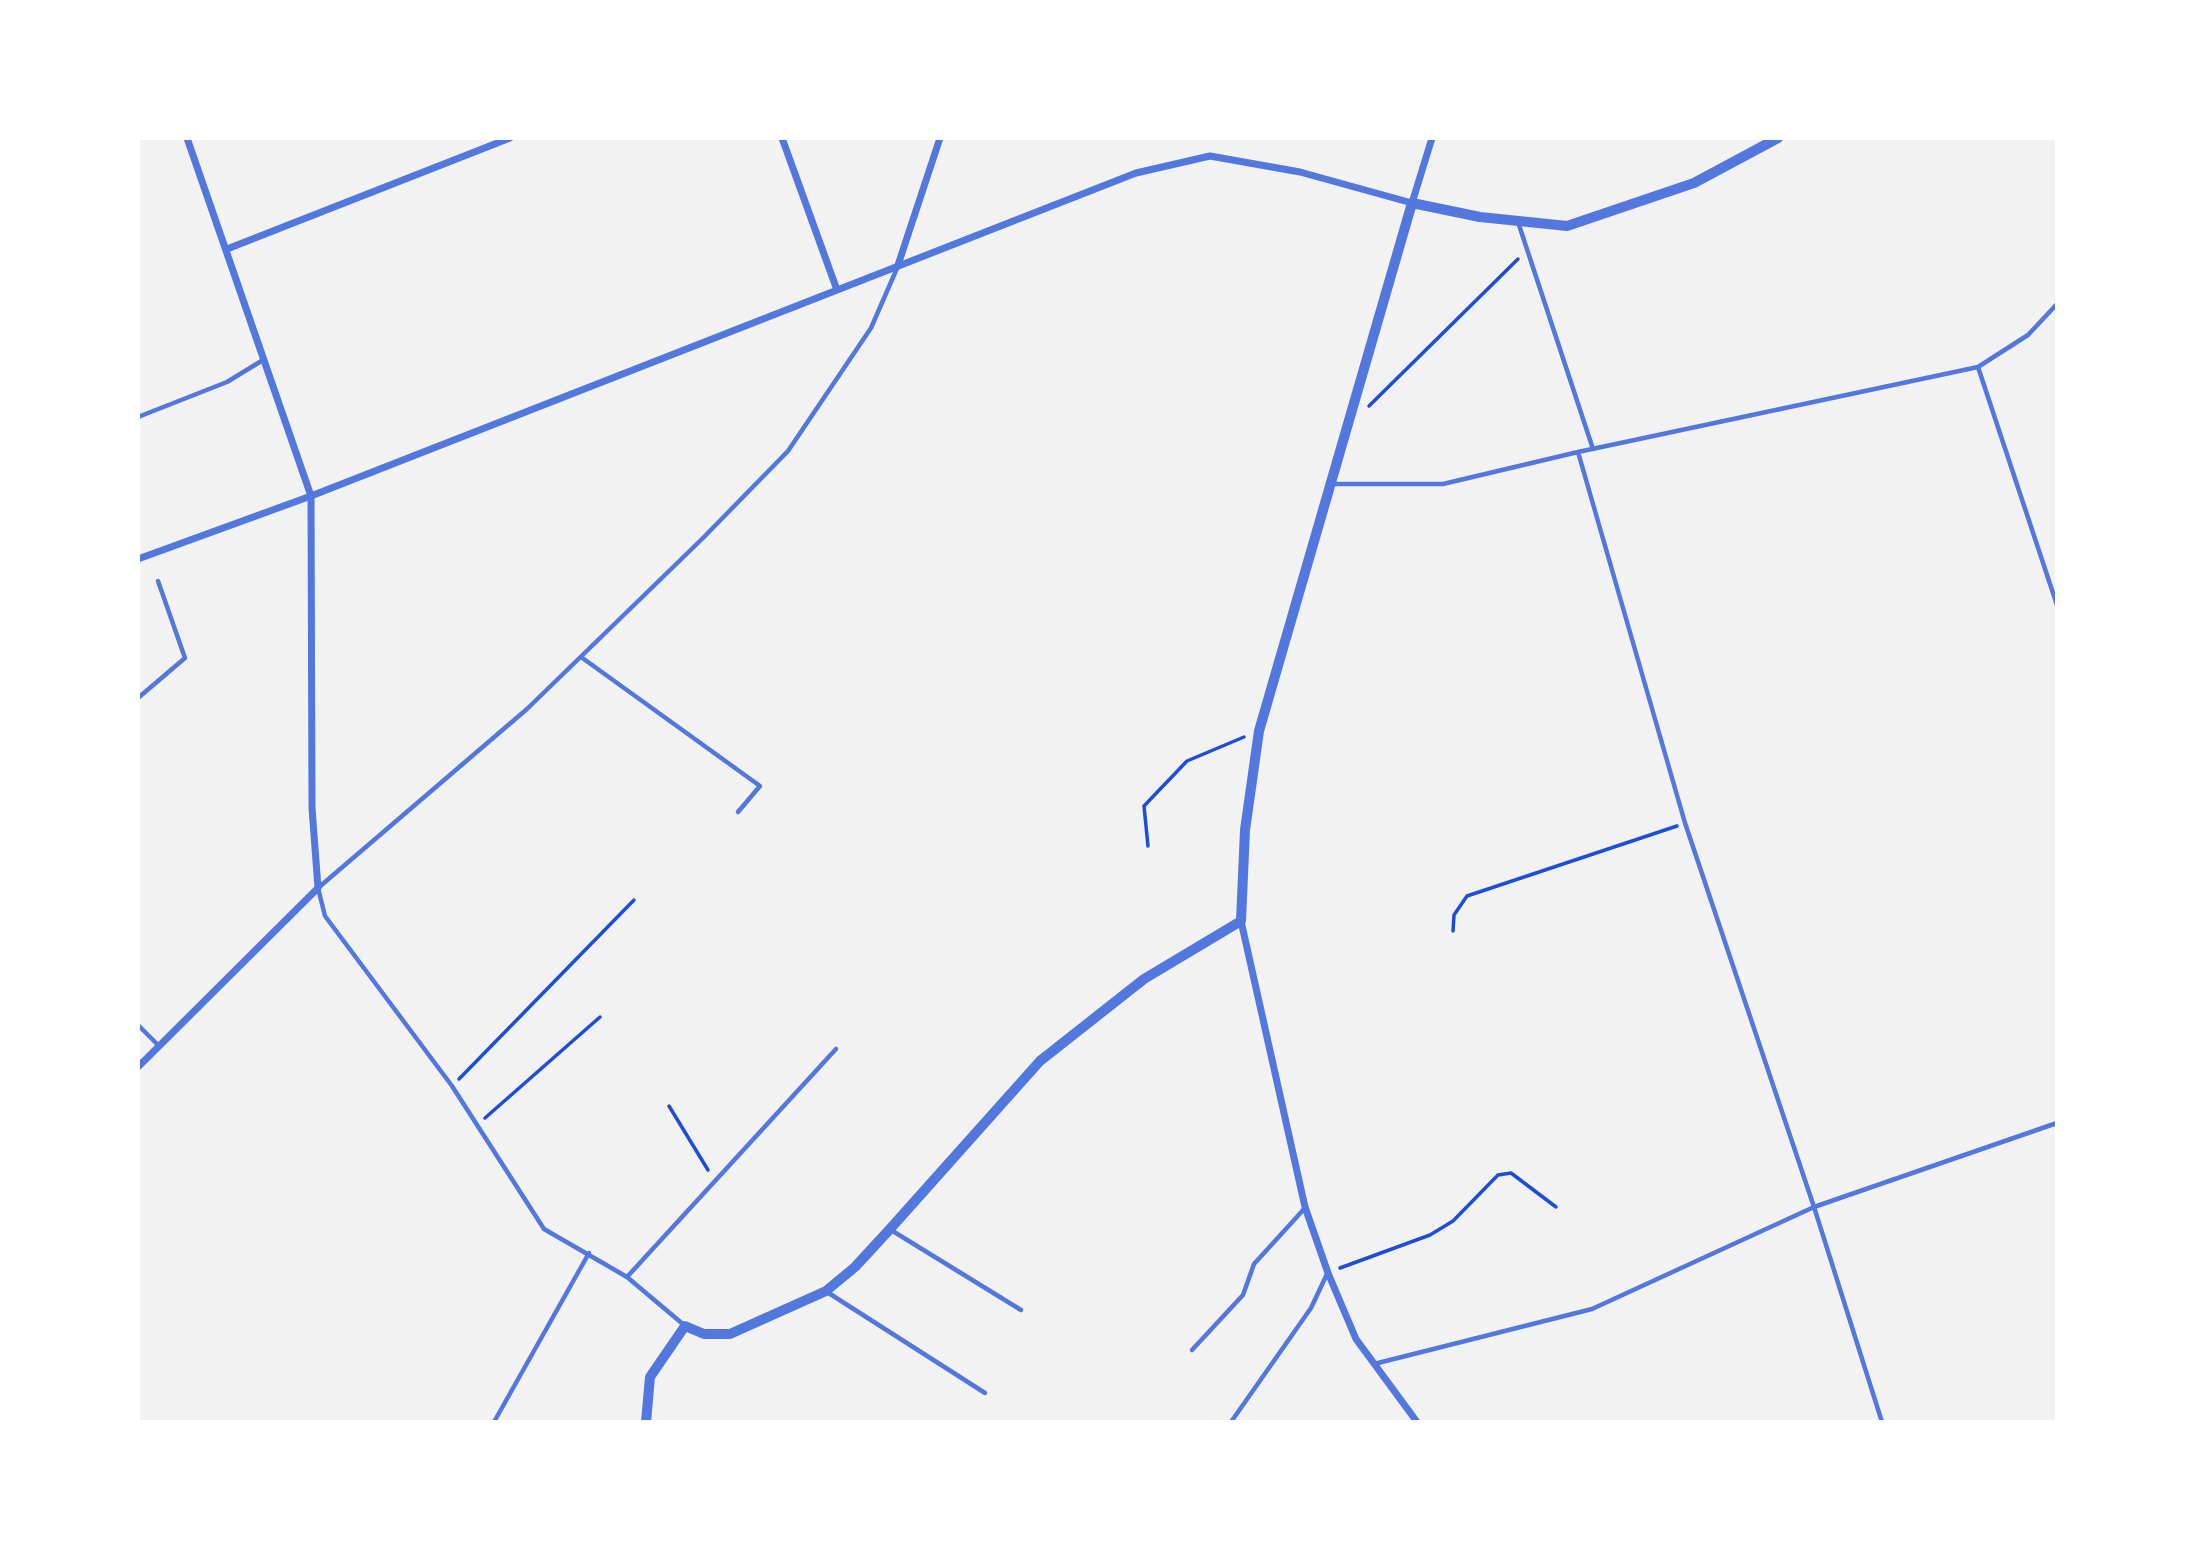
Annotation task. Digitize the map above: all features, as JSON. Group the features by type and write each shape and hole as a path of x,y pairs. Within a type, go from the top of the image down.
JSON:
{"street":[{"path":"138,1067 318,888 312,808 312,496 262,360 227,249 187,138"},
{"path":"227,249 510,138"},
{"path":"782,138 837,290"},
{"path":"898,265 940,138"},
{"path":"1417,1422 1356,1339 1328,1273 1305,1207 1241,921 1245,830 1259,731 1432,138"},
{"path":"138,559 312,496 1136,173 1210,156 1300,172 1412,203 1480,217 1567,226 1695,183 1778,138"},
{"path":"646,1422 650,1377 685,1326 704,1334 730,1334 826,1291 855,1267 1040,1061 1144,979 1241,921"}],"lane":[{"path":"1518,221 1593,449"},
{"path":"685,1326 627,1277 544,1229 452,1086 325,916 318,888 527,709 703,538 788,451 871,328 898,265"},
{"path":"1329,484 1443,484 1578,452 1978,367 2028,335 2057,304"},
{"path":"138,417 226,382 262,360"},
{"path":"1978,367 2057,605"},
{"path":"1578,452 1685,823 1814,1207 1882,1422"},
{"path":"138,698 185,658 158,581"},
{"path":"581,657 760,786 737,812"},
{"path":"138,1025 159,1046"},
{"path":"627,1277 836,1049"},
{"path":"1374,1364 1591,1309 1814,1207 2057,1123"},
{"path":"1192,1350 1243,1295 1254,1264 1305,1207"},
{"path":"890,1229 1021,1310"},
{"path":"494,1422 589,1253"},
{"path":"1231,1422 1311,1308 1328,1273"},
{"path":"826,1291 985,1393"}],"path":[{"path":"1364,411 1528,251"},
{"path":"1149,846 1143,806 1187,761 1259,731"},
{"path":"1452,931 1454,915 1466,896 1685,823"},
{"path":"452,1086 634,900"},
{"path":"478,1124 600,1017"},
{"path":"669,1106 715,1181"},
{"path":"1328,1273 1430,1235 1452,1221 1498,1174 1511,1173 1556,1208"}]}
